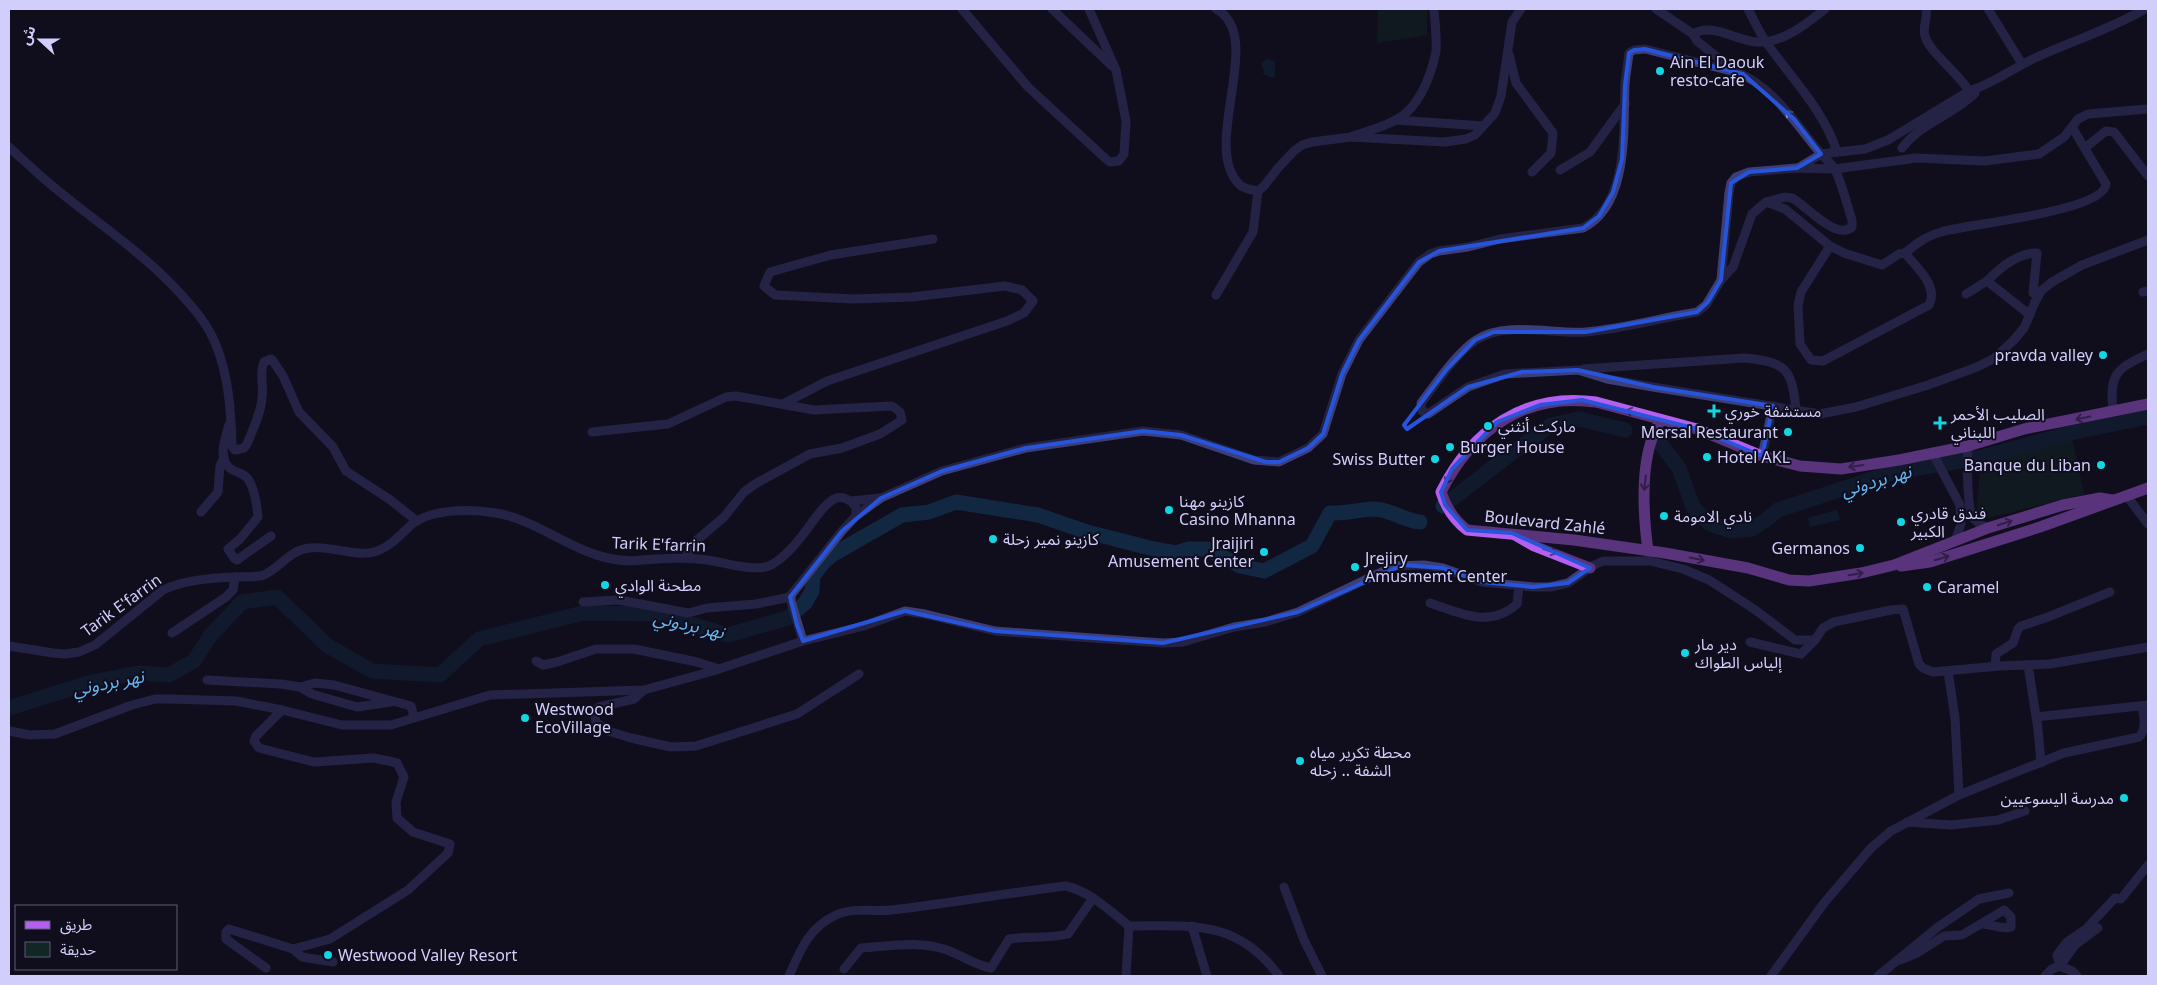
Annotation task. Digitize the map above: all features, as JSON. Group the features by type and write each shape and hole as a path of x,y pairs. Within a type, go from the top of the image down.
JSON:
{"main road":[{"name":"Boulevard Zahlé","path":"1894,565 1861,573 1800,581 1789,580 1748,568 1649,556 1512,533 1467,530 1458,523 1445,505 1442,492 1452,470 1478,440 1497,422 1540,404 1563,400 1582,400 1697,429 1762,456 1800,466 1841,469 1934,456 1968,449 2024,429 2148,404"},
{"path":"1649,556 1644,524 1644,491 1653,433 1661,420"},
{"path":"1894,565 1903,566 1930,562 2040,528 2148,488"},
{"path":"1894,565 1988,528 2063,505 2100,498 2113,500"},
{"path":"1512,533 1534,546 1590,568"}],"street":[{"path":"962,9 1028,87 1110,162 1118,161 1124,154 1126,121 1116,70 1089,9"},
{"path":"1052,9 1116,70"},
{"path":"1216,9 1230,13 1234,32 1234,71 1226,157 1232,176 1241,186 1258,191"},
{"path":"1351,137 1395,120 1407,112 1420,94 1429,76 1436,50 1434,9"},
{"path":"1216,295 1253,232 1258,191 1294,151 1302,145 1351,137 1444,142 1466,139 1475,135 1496,113 1501,96 1512,22 1520,9"},
{"path":"1656,9 1693,34 1697,40 1735,72"},
{"path":"1748,9 1765,41 1821,115 1831,133 1837,152"},
{"path":"1693,34 1699,30 1710,30 1760,42 1784,36 1802,26 1824,9"},
{"path":"1926,9 1928,16 1924,34 1930,46 1958,75 1971,93"},
{"path":"1988,9 2022,64"},
{"path":"1797,168 1821,154 1865,149 1892,139 2022,64 2117,24 2145,9"},
{"path":"1508,48 1516,83 1553,133 1551,154 1532,172"},
{"path":"791,603 830,545 856,516 881,498 942,471 1026,448 1143,431 1181,435 1254,460 1266,462 1280,462 1308,448 1323,434 1342,374 1359,340 1419,262 1430,254 1439,251 1468,247 1500,239 1582,228 1591,224 1599,216 1613,192 1622,159 1626,102 1625,85 1629,53 1634,50 1646,49 1743,74 1761,87 1788,113 1834,169 1853,223 1850,230 1835,229 1792,198 1785,197 1766,202 1752,214 1733,267 1721,280 1708,302 1697,312 1614,328 1578,332 1519,330 1494,332 1475,340 1447,369 1421,403 1422,411 1428,414 1468,387 1505,374 1744,358 1769,360 1786,370 1793,383 1796,410"},
{"path":"1902,160 1902,148 1908,141 1971,93"},
{"path":"1560,170 1590,152 1626,102"},
{"path":"1721,280 1731,183 1739,174 1797,168 1834,169 1870,166 1916,158 1985,161 2039,154 2064,137 2078,119 2088,114 2148,109"},
{"path":"1395,120 1484,126"},
{"path":"1766,202 1785,209 1830,246 1844,253 1882,265 1899,254 1905,253 1921,240 1938,232 2040,214 2079,204 2102,192 2106,185 2072,127"},
{"path":"2085,148 2106,131 2114,132 2148,176"},
{"path":"1892,139 1902,148"},
{"path":"9,147 62,195 156,267 189,303 216,343 225,376 231,417 232,446 235,450 240,450 247,444 261,407 263,395 261,368 267,360 274,361 299,412 333,447 346,470 417,520"},
{"path":"1865,149 1870,166"},
{"path":"783,404 827,381 1008,321 1024,313 1033,301 1022,290 1005,286 912,297 853,300 774,295 764,286 770,272 822,258 933,239"},
{"path":"1578,370 1607,379 1820,414 1856,407 1895,396 1977,367 1993,359 2024,328 2038,296 2052,282 2082,265 2148,240"},
{"path":"1830,246 1801,292 1798,306 1800,344 1811,360 1823,361 1929,305 1932,300 1931,287 1905,253"},
{"path":"1966,294 2013,260 2037,252 2033,293 2038,296"},
{"path":"1986,281 2030,315"},
{"path":"2113,411 2112,392 2115,376 2119,370 2148,354"},
{"path":"592,432 668,424 726,397 736,396 814,410 892,406 900,412 902,420 880,434 842,448 810,454 755,484 744,492 724,517 697,540 685,558"},
{"path":"1762,456 1773,406"},
{"path":"201,512 218,492 220,466 224,456 225,439 231,417"},
{"path":"1968,449 1968,477 1973,518 1988,528"},
{"path":"224,456 230,469 243,474 249,480 258,517 240,539 228,549 237,560 271,536"},
{"path":"1934,456 1960,505 1960,529 1955,541"},
{"path":"1948,484 1954,488 1959,487 1968,477"},
{"path":"2126,495 2148,524"},
{"name":"Tarik E'farrin","path":"9,646 53,653 79,652 95,645 163,590 174,585 263,575 289,556 307,548 373,552 392,542 417,520 444,513 496,513 518,520 584,552 601,557 634,561 685,558 766,567 773,564 791,549 826,504 838,497 851,501 881,498"},
{"path":"851,501 856,508 856,516"},
{"path":"9,731 30,735 55,734 155,699 210,699 282,710 342,725 391,725 490,695 644,690 719,669 803,641 864,626 905,611 926,614 995,631 1164,643 1182,642 1234,626 1265,622 1298,612 1394,566 1424,565 1443,568 1482,582 1550,587 1568,583 1598,563 1649,556 1710,580 1754,609 1794,640 1815,640"},
{"path":"172,633 226,597 233,590 235,577"},
{"path":"1430,603 1476,618 1492,618 1508,612 1517,604 1519,586"},
{"path":"1995,666 1996,654 2014,643 2018,629 2021,626 2110,592"},
{"path":"583,602 618,600 688,613 707,608 791,603"},
{"path":"791,603 803,641"},
{"path":"1750,642 1801,654 1815,640 1823,628 1834,622 1903,609 1921,666 1933,672 2068,662 2148,647"},
{"path":"536,662 543,665 557,662 596,649 634,650 697,662 719,669"},
{"path":"2028,665 2041,764"},
{"path":"1948,671 1955,718 1959,795"},
{"path":"644,690 634,699 600,707 594,711 596,722 608,731 631,738 671,747 696,746 797,714 859,674"},
{"path":"207,680 281,684 300,687 312,694 357,707 393,702"},
{"path":"300,687 315,683 334,685 412,706 414,717"},
{"path":"1771,976 1824,903 1871,848 1891,831 1959,795 2041,764 2064,753 2139,737 2144,730 2145,705 2036,717"},
{"path":"282,710 256,736 254,742 259,748 314,762 374,758 397,763 404,777 396,802 397,818 413,832 450,844 448,853 408,890 330,939 293,949"},
{"path":"1907,822 1951,825 1998,820 2025,811"},
{"path":"2060,966 2057,954 2067,942 2086,929 2115,898 2121,899 2148,864"},
{"path":"788,976 795,957 810,936 820,925 843,912 891,910 1066,886 1078,889 1093,898 1129,926 1168,924 1215,929 1241,940 1260,954 1280,976"},
{"path":"1284,887 1304,940 1322,976"},
{"path":"1878,976 1900,960 1944,922 1979,900 2009,893"},
{"path":"844,969 861,948 908,944 929,945 948,950 978,966 991,968 1009,939 1024,936 1050,938 1068,934 1093,898"},
{"path":"1900,960 1917,953 1944,936 1962,935 1982,924"},
{"path":"1126,976 1129,926"},
{"path":"1192,926 1207,976"},
{"path":"2045,976 2052,969 2060,966 2076,945 2098,928"},
{"path":"266,968 226,939 226,932 230,929 293,949 302,957 334,962"},
{"path":"2060,966 2072,971 2077,976"}],"highlighted area":[{"path":"1645,49 1743,74 1794,119 1821,154 1797,168 1749,172 1731,183 1721,280 1708,302 1697,312 1586,332 1494,332 1475,340 1447,369 1404,425 1407,429 1468,387 1522,372 1578,370 1653,387 1773,406 1762,456 1697,429 1582,400 1540,405 1497,422 1452,469 1441,492 1445,505 1467,530 1512,533 1590,568 1568,583 1533,587 1482,582 1443,568 1403,565 1298,612 1163,643 995,631 905,611 803,641 797,625 790,597 842,531 881,498 942,471 1026,448 1143,431 1181,435 1266,462 1279,462 1308,448 1323,434 1342,374 1359,340 1419,262 1439,251 1583,228 1599,216 1613,192 1622,159 1625,85 1629,53 1634,50"}],"green space":[{"path":"1378,9 1427,9 1427,35 1377,43"},
{"path":"2072,438 2084,494 1984,519 1977,511 1981,456"}],"water":[{"path":"1266,59 1275,61 1274,78 1263,74 1264,70 1261,64"},
{"path":"1837,510 1840,520 1810,527 1808,518"}],"waterway":[{"name":"نهر بردوني","path":"1657,439 1679,468 1693,507 1710,524 1732,531 1752,529 1778,510 1894,472 1979,458 2070,433 2148,417"},
{"name":"نهر بردوني","path":"1443,506 1551,425 1579,419 1625,430"},
{"name":"نهر بردوني","path":"9,708 92,682 138,673 169,675 194,661 210,636 242,602 277,597 328,646 372,671 440,675 479,639 583,613 657,614 728,635 788,618 805,603 812,591 813,576 832,555 902,515 929,512 956,502 1038,515 1087,532 1154,549 1176,553 1189,549 1207,549 1240,566 1264,571 1312,546 1330,513 1369,509 1380,510 1420,522"}],"place":[{"name":"Ain El Daouk resto-cafe","path":"1660,71"},
{"name":"pravda valley","path":"2103,355"},
{"name":"مستشفة خوري","path":"1714,411"},
{"name":"الصليب الأحمر اللبناني","path":"1940,423"},
{"name":"ماركت أنثني","path":"1488,426"},
{"name":"Mersal Restaurant","path":"1788,432"},
{"name":"Burger House","path":"1450,447"},
{"name":"Hotel AKL","path":"1707,457"},
{"name":"Swiss Butter","path":"1435,459"},
{"name":"Banque du Liban","path":"2101,465"},
{"name":"كازينو مهنا Casino Mhanna","path":"1169,510"},
{"name":"نادي الامومة","path":"1664,516"},
{"name":"فندق قادري الكبير","path":"1901,522"},
{"name":"كازينو نمير زحلة","path":"993,539"},
{"name":"Germanos","path":"1860,548"},
{"name":"Jraijiri Amusement Center","path":"1264,552"},
{"name":"Jrejiry Amusmemt Center","path":"1355,567"},
{"name":"مطحنة الوادي","path":"605,585"},
{"name":"Caramel","path":"1927,587"},
{"name":"دير مار إلياس الطواك","path":"1685,653"},
{"name":"Westwood EcoVillage","path":"525,718"},
{"name":"محطة تكرير مياه الشفة .. زحله","path":"1300,761"},
{"name":"مدرسة اليسوعيين","path":"2124,798"},
{"name":"Westwood Valley Resort","path":"328,955"}]}
